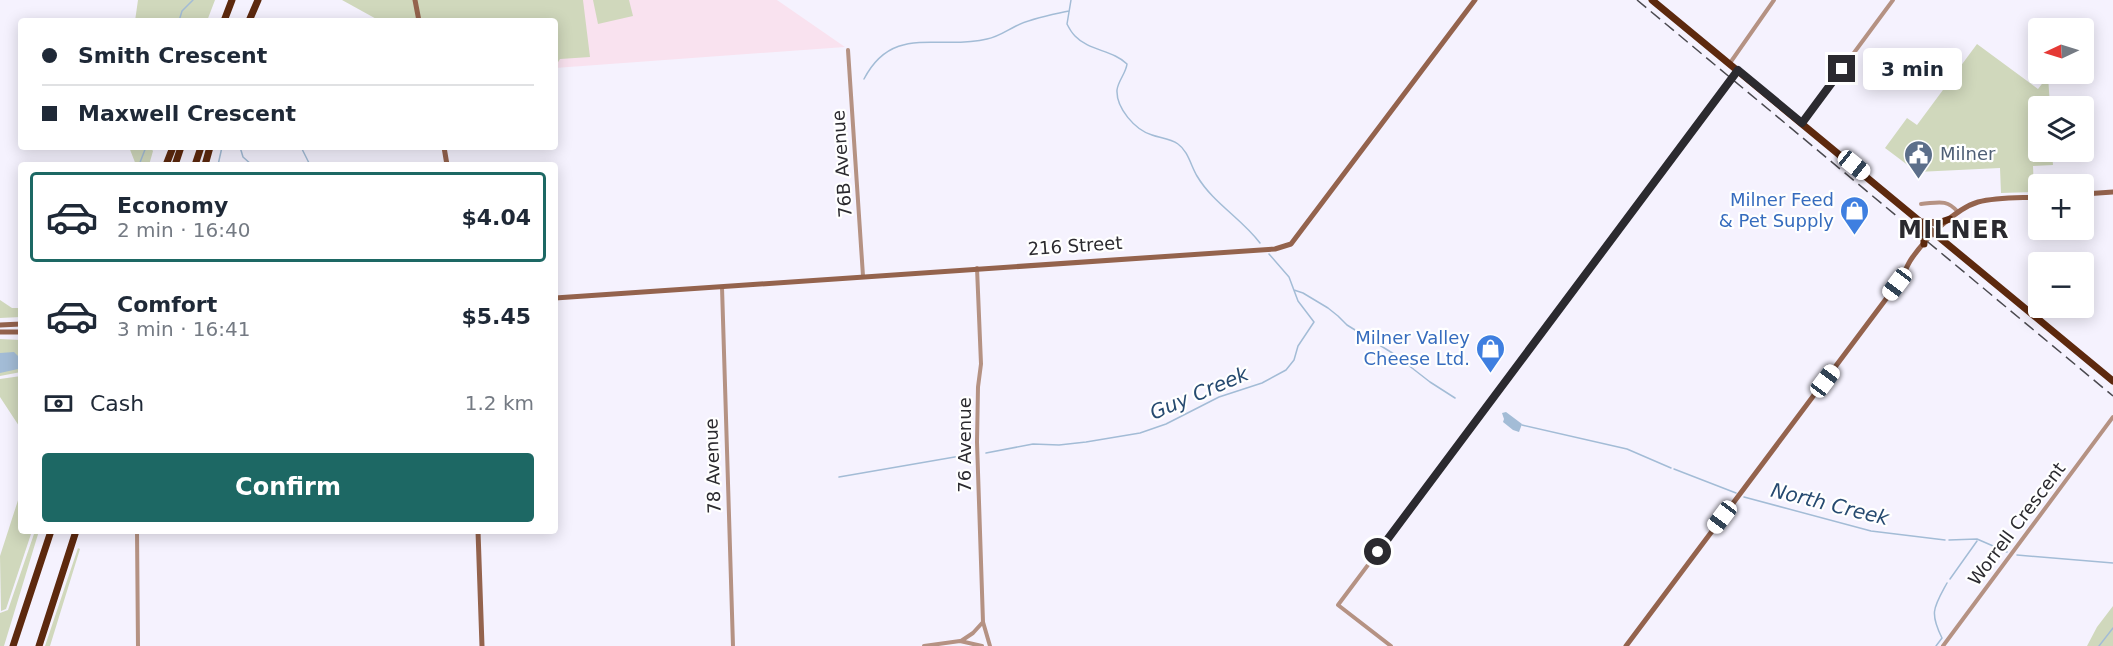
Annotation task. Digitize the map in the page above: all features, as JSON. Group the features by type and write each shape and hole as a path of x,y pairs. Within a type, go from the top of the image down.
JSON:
{"highway":[{"path":"225,18 232,0"},
{"path":"250,18 258,0"},
{"path":"1652,0 2113,381"},
{"path":"1919,221 1926,224 1950,219"},
{"path":"1919,221 1924,233 1924,244"},
{"path":"13,646 48,534"},
{"path":"39,646 76,534"}],"main road":[{"path":"415,0 418,18"},
{"name":"216 Street","path":"558,298 1275,249 1290,244 1475,0"},
{"path":"2094,193 2113,192"},
{"path":"1626,646 1901,279 1913,257 1924,244 1958,212 1985,201 2028,198"},
{"path":"0,325 18,324"},
{"path":"0,332 18,332"},
{"path":"477,534 482,646"}],"street":[{"path":"1730,63 1774,0"},
{"path":"1802,123 1893,0"},
{"name":"76B Avenue","path":"848,50 863,276"},
{"path":"1391,646 1338,605 1738,70"},
{"path":"1921,204 1946,202 1958,212"},
{"name":"76 Avenue","path":"977,268 981,364 978,387 977,442 983,622 990,646"},
{"name":"78 Avenue","path":"722,286 733,646"},
{"name":"Worrell Crescent","path":"1943,646 2113,417"},
{"path":"137,534 138,646"},
{"path":"960,641 973,633 983,622"},
{"path":"924,646 960,641 982,646"}],"shaded area":[{"path":"543,0 777,0 845,47 558,68 558,18 553,18"}],"green space":[{"path":"138,0 215,0 208,18 135,18"},
{"path":"342,0 583,0 590,57 560,59 558,62 558,18 375,18"},
{"path":"593,0 629,0 633,16 598,24"},
{"path":"1977,44 2028,82 2028,84 2038,89 2042,84 2049,84 2049,96 2028,96 2028,162 2053,162 2053,165 2033,166 2033,174 2028,174 2028,192 2001,193 2000,168 1917,172 1885,148 1907,118 1917,125"},
{"path":"130,150 153,151 150,162 135,162"},
{"path":"0,300 12,308 18,308 18,317 0,318"},
{"path":"0,339 18,340 18,373 0,376"},
{"path":"18,376 18,424 0,397 0,379"},
{"path":"18,500 18,534 31,534 6,609 1,611 0,556"},
{"path":"34,534 38,534 4,646 0,646 0,613 8,610"},
{"path":"78,548 80,549 50,646 45,646"},
{"path":"2113,606 2113,646 2087,646 2097,627"}],"water":[{"path":"14,352 18,356 18,369 0,373 0,353"},
{"path":"1506,412 1522,424 1519,432 1503,422 1502,413"}],"waterway":[{"name":"Guy Creek","path":"180,18 182,11 193,0"},
{"name":"Guy Creek","path":"1071,0 1067,24 1074,35 1087,45 1115,56 1127,64 1117,90 1123,111 1139,128 1178,144 1187,155 1204,186 1260,243"},
{"path":"864,79 876,62 889,51 903,45 918,42 969,42 987,39 1028,21 1069,11"},
{"name":"Guy Creek","path":"140,162 145,150"},
{"path":"219,162 221,150"},
{"path":"241,150 243,157 249,162"},
{"path":"302,150 308,162"},
{"name":"Guy Creek","path":"986,453 1033,444 1059,445 1140,433 1166,424 1219,397 1262,383 1286,370 1294,360 1298,346 1314,322 1298,301 1289,277 1269,254"},
{"name":"North Creek","path":"1294,290 1328,308 1347,325 1394,354 1455,398"},
{"name":"North Creek","path":"1522,425 1627,449 1671,468"},
{"name":"Guy Creek","path":"839,477 972,454"},
{"name":"North Creek","path":"1674,469 1736,493"},
{"name":"North Creek","path":"1744,497 1871,531 1945,540"},
{"name":"North Creek","path":"1949,540 1977,539 2007,552"},
{"path":"1950,579 1977,541"},
{"name":"North Creek","path":"2017,555 2113,563"},
{"path":"1936,646 1942,638 1935,622 1936,604 1947,583"},
{"path":"2099,646 2113,628"}],"railway":[{"path":"1637,0 2113,396"}],"place":[{"name":"Milner","path":"1919,180"},
{"name":"Milner Feed & Pet Supply","path":"1855,236"},
{"name":"Milner Valley Cheese Ltd.","path":"1491,374"}],"district":[{"name":"MILNER","path":"1954,230"}],"route":[{"path":"1378,552 1738,70 1802,123 1842,69"}]}
